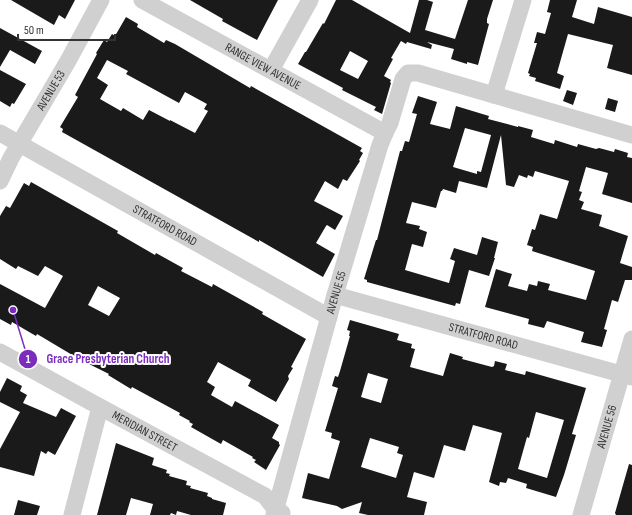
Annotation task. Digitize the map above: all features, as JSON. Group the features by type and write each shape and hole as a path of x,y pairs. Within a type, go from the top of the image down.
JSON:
{"street":[{"name":"AVENUE 53","path":"0,181 101,0"},
{"name":"RANGE VIEW AVENUE","path":"142,0 385,133"},
{"path":"271,70 310,0"},
{"path":"523,0 494,95 632,135"},
{"name":"AVENUE 55","path":"278,513 335,295 403,79 408,74 418,73 494,95"},
{"name":"STRATFORD ROAD","path":"0,133 329,317"},
{"name":"STRATFORD ROAD","path":"335,295 627,376"},
{"name":"AVENUE 56","path":"581,515 627,376 632,339"},
{"name":"MERIDIAN STREET","path":"0,352 100,408 265,496 278,513"},
{"path":"72,515 100,408"}],"building":[{"path":"11,0 75,0 65,19 59,15 54,25"},
{"path":"190,0 278,0 257,40 222,21 223,19"},
{"path":"336,0 352,0 410,33 419,0 427,0 433,2 425,30 455,39 468,0 493,0 487,19 487,23 489,24 478,65 467,62 467,64 451,59 454,49 427,42 432,45 431,49 407,42 406,44 401,41 391,58 393,59 384,76 391,80 391,83 382,114 374,110 376,107 342,90 343,88 298,64 323,23 324,24","holes":["350,51 368,61 358,79 340,70"]},
{"path":"550,0 577,0 572,17 594,24 598,7 632,17 632,75 607,68 613,45 568,34 557,73 564,76 560,89 535,81 536,78 529,76 530,74 528,73 537,43 534,43 537,32 545,34 551,13 547,12"},
{"path":"126,17 138,24 137,27 164,43 166,40 175,44 250,88 251,86 362,148 360,151 363,153 359,160 360,161 347,181 343,179 338,189 325,181 314,201 343,216 335,230 327,225 326,226 316,243 335,254 323,277 259,240 259,242 62,132 63,129 60,127 78,97 75,95 97,54 96,53 104,40 107,42 112,34 115,36","holes":["107,60 128,71 126,74 179,103 185,92 207,104 204,109 208,111 195,133 149,110 143,120 123,108 121,111 100,99 108,85 97,78"]},
{"path":"0,28 42,51 35,64 10,50 0,67"},
{"path":"0,70 26,84 14,104 12,103 10,107 0,101"},
{"path":"567,90 577,93 573,105 563,101"},
{"path":"418,96 437,102 430,124 450,129 456,106 489,116 488,119 533,130 531,137 554,144 555,140 577,147 578,144 596,149 599,148 614,152 615,149 628,153 627,157 632,158 632,203 602,194 608,173 586,167 579,191 582,192 579,200 584,202 581,209 602,215 599,226 628,236 620,263 632,267 632,280 625,280 618,302 612,300 604,329 607,330 602,347 581,342 584,332 547,321 544,328 528,324 529,319 485,307 496,269 512,274 508,286 527,291 529,284 537,286 538,281 550,284 548,290 586,300 595,271 532,251 533,247 527,245 532,229 535,230 540,214 557,219 569,181 535,171 533,177 528,175 527,178 519,175 514,187 506,185 501,135 487,188 459,181 456,193 443,189 441,191 436,208 412,202 406,223 420,226 419,229 427,232 423,247 412,244 405,270 449,283 455,261 450,259 454,248 477,255 482,237 498,242 489,276 469,270 460,304 456,303 455,306 367,282 367,280 364,279 377,240 400,151 402,151 405,141 409,142 417,114 412,113","holes":["465,128 491,135 481,172 477,171 477,174 453,167"]},
{"path":"608,98 618,101 615,112 605,109"},
{"path":"31,182 118,231 117,233 155,255 156,253 183,268 181,271 212,287 213,284 263,312 262,314 306,339 291,367 293,368 288,376 289,379 276,402 248,386 251,380 218,362 207,382 215,387 211,395 232,407 235,401 279,425 272,438 279,442 280,445 266,470 254,462 256,460 252,458 253,457 223,440 221,444 191,427 193,424 179,415 180,413 132,387 131,389 108,375 109,374 79,359 37,334 36,336 12,322 11,325 0,319 0,284 45,308 63,276 45,266 38,276 18,266 16,269 0,259 0,216 6,206 10,208 24,183 29,186","holes":["98,286 120,298 109,316 88,305"]},
{"path":"350,320 399,334 397,340 412,344 411,348 415,349 410,367 443,376 450,353 463,357 462,359 492,367 494,366 495,361 507,364 505,370 525,375 526,371 586,388 572,434 576,435 556,497 526,488 527,484 508,478 506,483 500,482 499,486 489,482 502,433 473,425 465,451 444,445 434,478 414,472 407,497 427,502 424,515 368,515 359,513 362,502 342,509 337,506 302,498 308,473 329,479 340,441 331,438 332,433 325,431 338,388 332,386 335,376 338,377 350,336 350,331 347,330","holes":["368,373 388,379 381,403 361,397","536,412 564,420 547,478 518,469 527,437 529,438","370,438 399,447 397,453 403,455 396,478 361,467"]},
{"path":"7,378 22,386 20,391 27,395 23,403 56,417 61,408 76,416 55,455 48,451 46,454 41,451 34,476 0,467 0,449 20,412 0,402 0,392"},
{"path":"116,443 154,458 152,465 167,470 166,473 170,474 169,476 187,481 186,485 191,486 190,488 208,493 207,496 212,499 226,503 223,515 191,515 177,511 176,515 171,513 170,515 150,515 153,504 131,498 126,515 97,515"},
{"path":"629,464 632,465 632,515 616,515 615,513"},
{"path":"18,500 40,506 37,515 14,515"}],"place":[{"name":"Grace Presbyterian Church","path":"13,310"}]}
